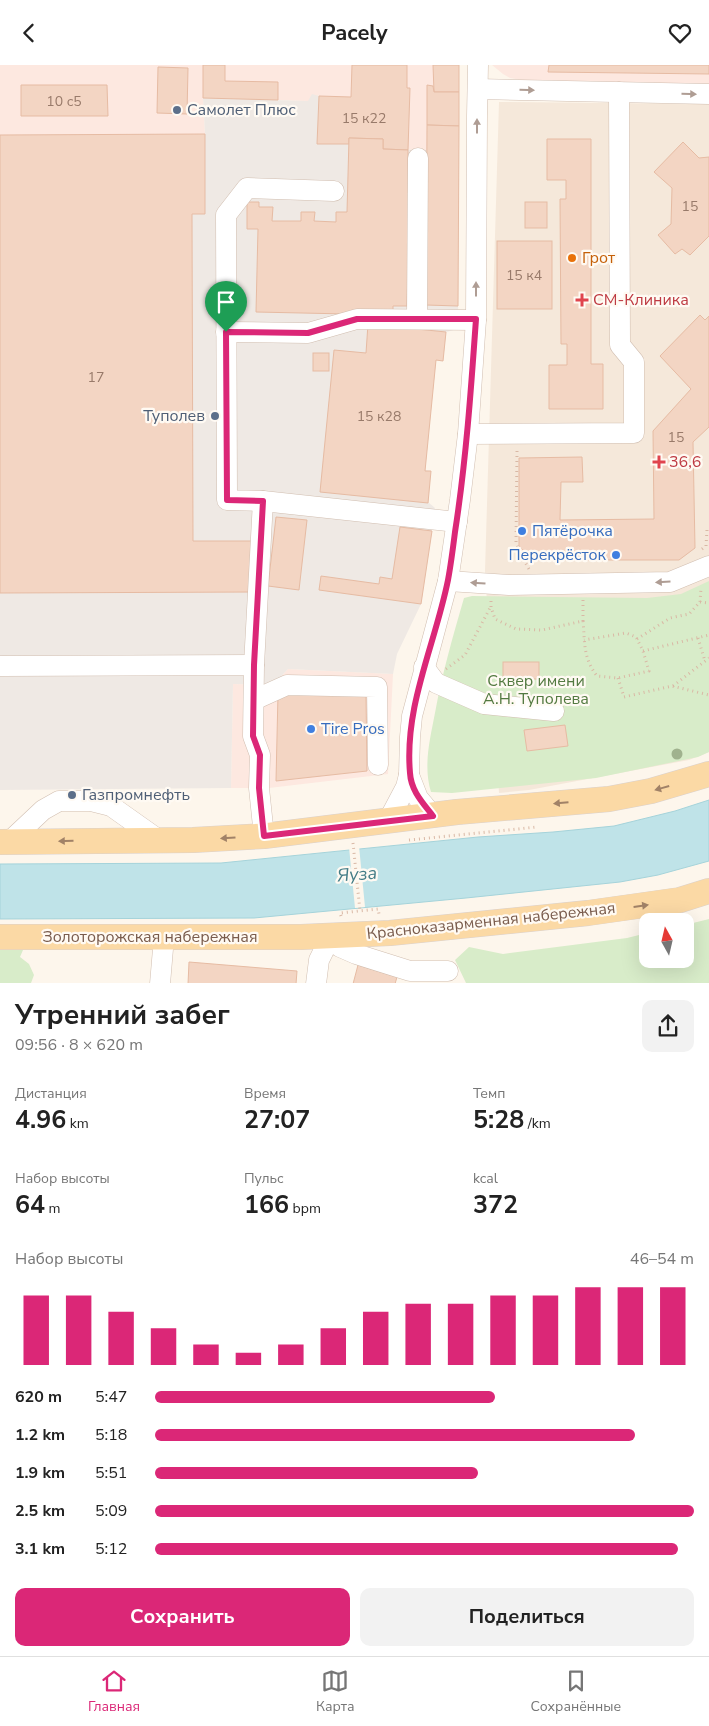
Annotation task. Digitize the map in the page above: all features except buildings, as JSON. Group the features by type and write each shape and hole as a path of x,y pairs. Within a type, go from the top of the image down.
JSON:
{"main road":[{"path":"5,841 193,840 264,836 433,816 610,799 651,791 709,774"},
{"name":"Красноказарменная набережная","path":"301,937 390,933 588,913 680,900 709,891"},
{"name":"Золоторожская набережная","path":"0,937 301,937"}],"street":[{"path":"388,821 406,787 410,775 412,716 448,581 468,434 476,319 478,65"},
{"path":"478,89 709,94"},
{"path":"468,434 634,433 634,362 620,345 619,92"},
{"path":"418,158 418,319"},
{"path":"334,191 247,188 226,215 227,500 263,501 457,522"},
{"path":"226,332 308,333 357,319 476,319"},
{"path":"263,501 254,665 253,736 260,755 259,788 264,836"},
{"path":"448,581 509,585 670,583 704,566"},
{"path":"0,666 254,665"},
{"path":"424,667 436,683 484,704 554,711"},
{"path":"254,700 287,685 377,687 378,765"},
{"path":"410,775 418,798 433,816"},
{"path":"5,841 43,810 60,801 91,801 111,806 159,840"},
{"path":"316,983 319,960 331,936 340,947 410,971 448,971"},
{"path":"160,983 164,937"},
{"path":"301,937 319,960"}],"path":[{"path":"517,443 516,543 529,569 538,569"},
{"path":"637,639 670,618 689,614 700,602 707,530 709,528"},
{"path":"445,670 465,655 491,607 492,595"},
{"path":"583,597 584,639 588,665 597,676 618,678 649,671 643,651 636,637 626,633 584,639"},
{"path":"700,602 709,603"},
{"path":"491,607 496,619 516,629 542,629 583,621"},
{"path":"643,651 709,635"},
{"path":"698,638 704,661"},
{"path":"618,678 624,697 672,686 709,658"},
{"path":"672,686 709,695"},
{"path":"353,845 360,909"},
{"path":"344,913 360,909 378,909 379,915"}],"shaded area":[{"path":"0,65 459,65 459,126 427,150 383,149 349,144 317,144 308,101 203,98 205,134 0,135"},
{"path":"492,65 709,65 709,85 521,80 510,78"},
{"name":"Туполев","path":"312,94 319,96 318,144 349,144 383,149 427,150 427,125 459,126 458,329 446,332 443,361 436,360 425,470 431,471 428,502 435,508 421,604 397,654 393,674 288,669 273,685 233,684 231,788 0,790 0,135 205,134 203,98 308,101"},
{"path":"499,102 709,104 709,752 689,760 529,790 499,793 485,571"},
{"name":"Tire Pros","path":"288,669 393,674 388,774 269,788 231,788 233,684 273,685"}],"green space":[{"name":"Сквер имени А.Н. Туполева","path":"709,581 709,752 698,757 596,778 452,793 431,792 427,762 429,743 444,669 464,598 472,596 647,598 681,594"},
{"path":"709,919 709,983 466,983 455,960 469,947 503,954 639,935 639,968 694,968 694,923"},
{"path":"0,950 23,950 20,957 29,964 34,975 31,983 0,983"}],"water":[{"name":"Яуза","path":"709,800 709,861 658,875 620,882 254,918 0,919 0,864 221,863 478,837 614,826 675,811"}],"pier":[{"path":"359,846 365,907 355,908 349,847"}],"place":[{"name":"Самолет Плюс","path":"177,110"},
{"name":"Грот","path":"572,258"},
{"name":"СМ-Клиника","path":"582,300"},
{"name":"Туполев","path":"215,416"},
{"name":"36,6","path":"659,462"},
{"name":"Пятёрочка","path":"522,531"},
{"name":"Перекрёсток","path":"616,555"},
{"name":"Tire Pros","path":"311,729"},
{"name":"Газпромнефть","path":"72,795"}],"route":[{"path":"357,319 476,319 468,434 448,581 416,699 410,737 410,775 413,786 418,798 433,816 264,836 259,788 260,755 253,736 254,665 263,501 227,500 226,332 308,333 357,319"}]}
